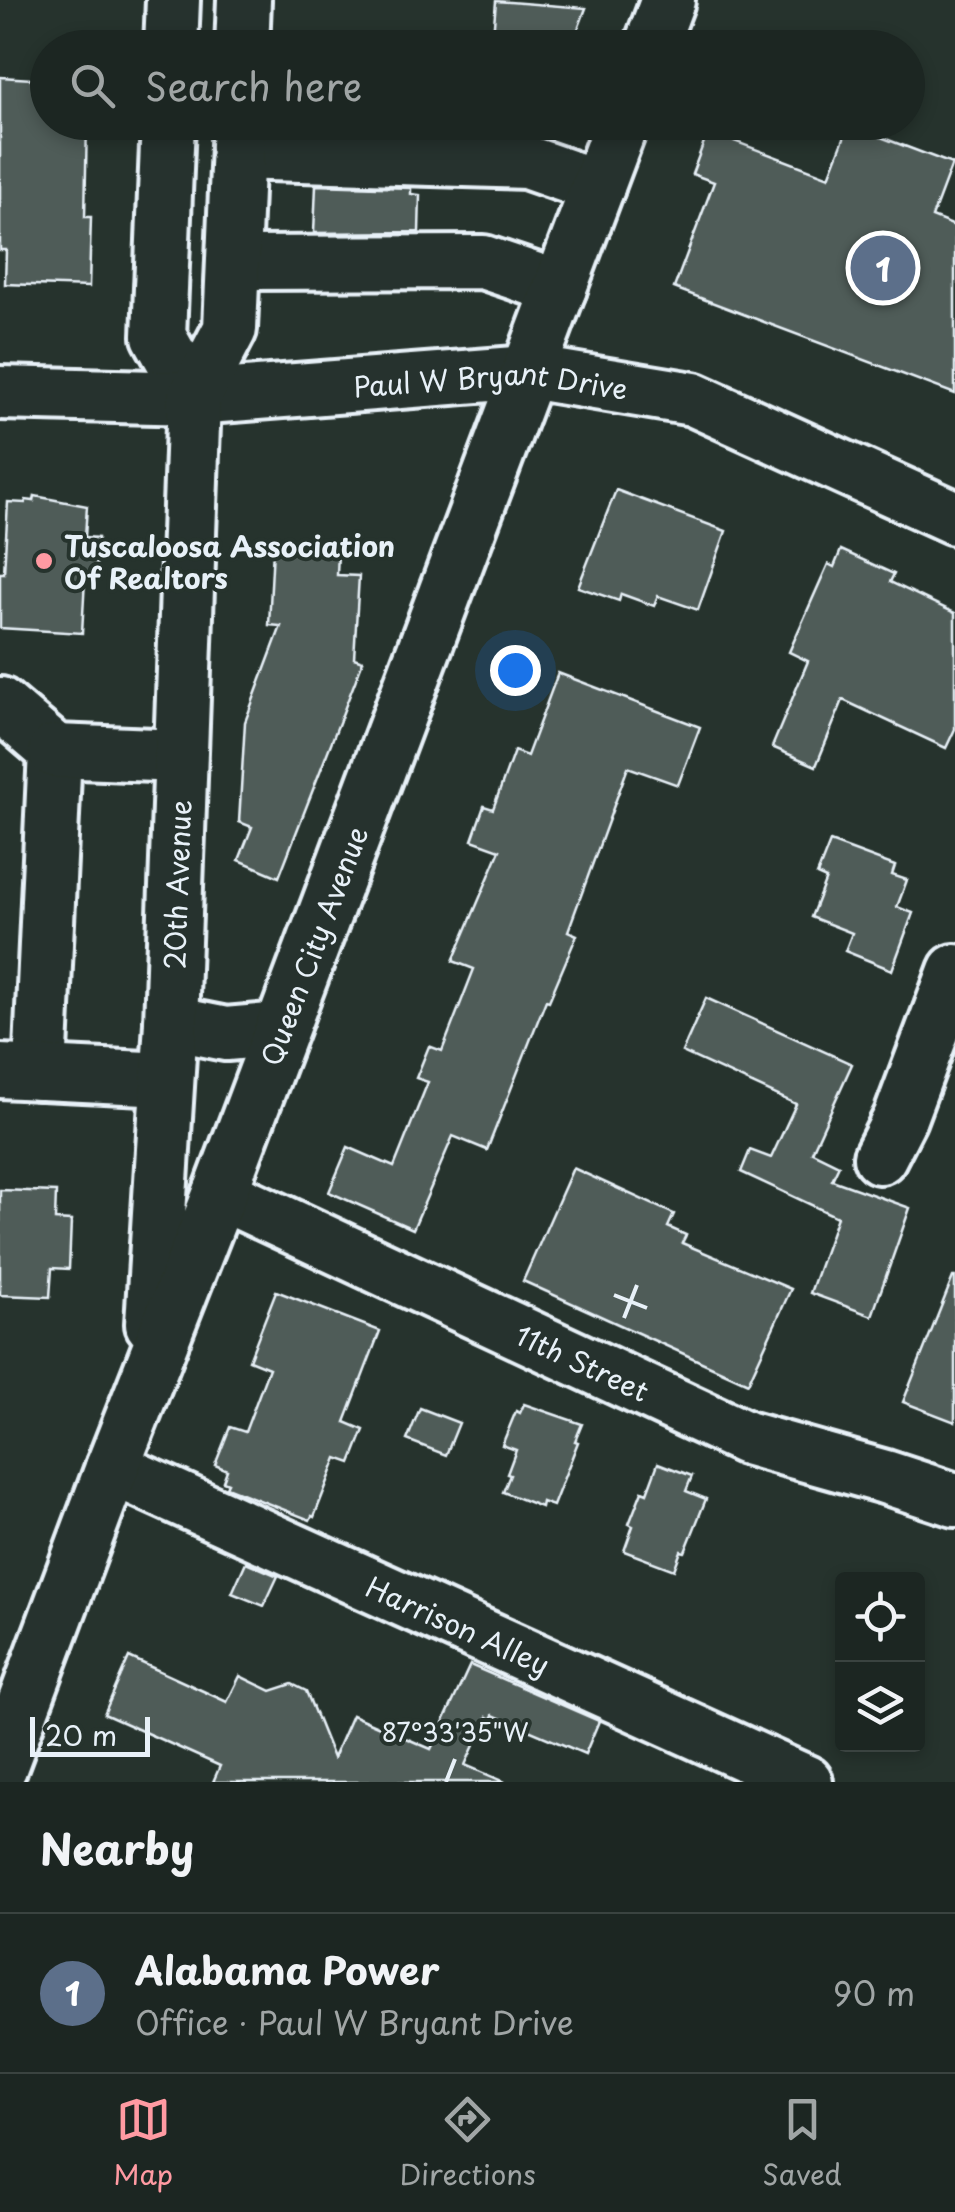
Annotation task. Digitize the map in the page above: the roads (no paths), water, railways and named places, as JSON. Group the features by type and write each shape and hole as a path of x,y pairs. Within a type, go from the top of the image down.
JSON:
{"street":[{"path":"172,30 173,0"},
{"path":"243,30 244,0"},
{"path":"657,30 668,0"},
{"path":"167,140 159,336 194,398"},
{"name":"20th Avenue","path":"150,1370 170,1023 194,398 230,329 238,140"},
{"path":"262,140 526,162 598,187"},
{"name":"Queen City Avenue","path":"3,1750 220,1193 615,140"},
{"path":"233,263 482,262 560,288"},
{"name":"Paul W Bryant Drive","path":"0,392 194,398 529,372 693,399 955,518"},
{"path":"0,704 56,751 180,756"},
{"path":"56,751 20,1072 167,1079"},
{"path":"880,1157 900,1118 955,971"},
{"path":"170,1023 226,1034 280,1029"},
{"name":"11th Street","path":"220,1193 746,1438 955,1500"},
{"name":"Harrison Alley","path":"112,1468 806,1782"},
{"path":"3,1750 35,1782"}],"place":[{"name":"Alabama Power","path":"883,268"},
{"name":"Tuscaloosa Association Of Realtors","path":"44,561"}]}
